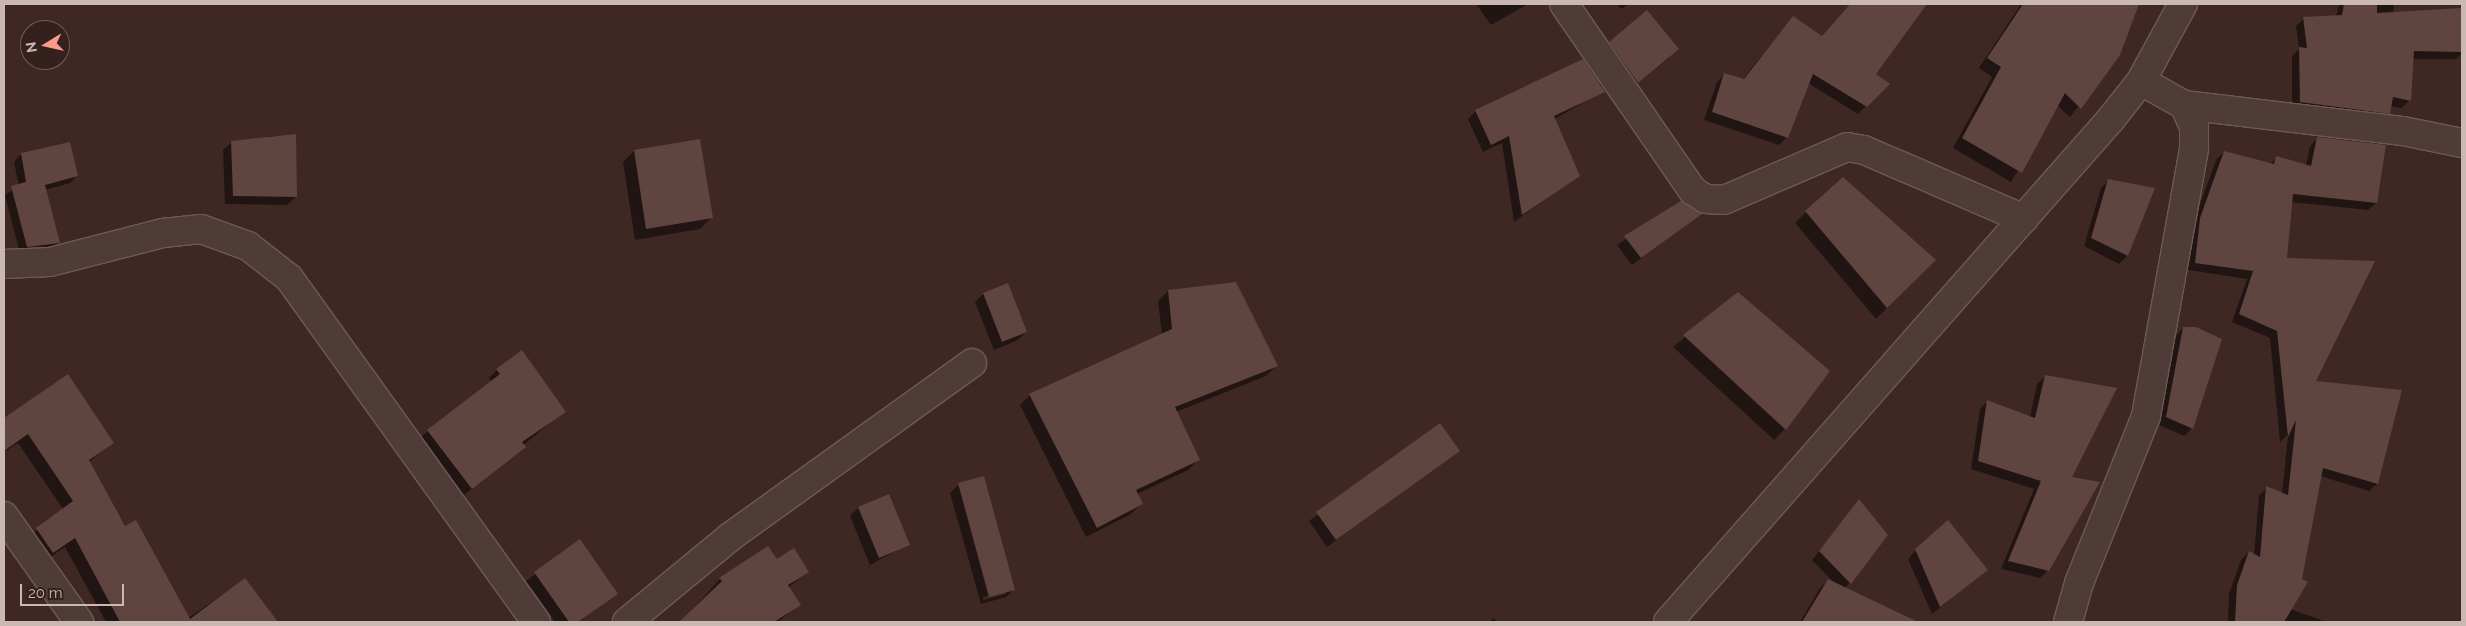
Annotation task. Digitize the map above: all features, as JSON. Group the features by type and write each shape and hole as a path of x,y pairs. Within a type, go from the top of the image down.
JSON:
{"street":[{"path":"1564,4 1693,192 1706,199 1724,200 1847,147 1864,150 2024,219"},
{"path":"1668,622 2024,219 2141,81 2183,4"},
{"path":"2141,81 2184,105 2403,131 2462,142"},
{"path":"2068,622 2079,583 2146,416 2194,148 2194,127 2184,105"},
{"path":"4,264 50,262 164,233 201,229 248,246 289,278 536,622"},
{"path":"627,622 730,537 972,363"},
{"path":"4,516 79,622"}],"building":[{"path":"1850,4 1927,4 1876,74 1890,84 1867,107 1813,74 1788,138 1712,112 1724,73 1744,79 1793,16 1822,36"},
{"path":"2023,4 2139,4 2120,55 2081,109 2065,93 2022,173 1962,138 2001,67 1987,58"},
{"path":"2344,4 2377,4 2377,13 2462,8 2462,52 2414,51 2411,101 2393,97 2390,114 2300,102 2299,47 2307,48 2303,17 2342,15"},
{"path":"1647,10 1679,49 1638,83 1609,42"},
{"path":"1583,59 1605,92 1554,116 1580,176 1522,215 1509,136 1491,145 1475,110"},
{"path":"296,134 297,197 233,196 231,141"},
{"path":"2317,137 2386,145 2377,203 2293,194 2287,258 2375,261 2316,381 2402,390 2378,484 2323,468 2302,579 2308,582 2284,622 2235,622 2237,585 2249,551 2260,557 2266,486 2288,495 2296,420 2288,437 2277,331 2239,314 2253,271 2195,263 2200,218 2224,151 2274,164 2276,156 2311,166"},
{"path":"700,139 713,218 646,229 634,150"},
{"path":"70,142 78,176 45,185 60,243 27,247 11,186 26,182 21,153"},
{"path":"1843,177 1936,260 1887,308 1805,211"},
{"path":"2108,179 2155,188 2128,256 2091,238"},
{"path":"1681,201 1702,214 1641,258 1624,236"},
{"path":"1236,282 1278,366 1175,407 1200,460 1136,490 1143,504 1097,528 1029,394 1172,329 1168,290"},
{"path":"1008,283 1027,332 1002,342 983,293"},
{"path":"1738,292 1830,371 1786,430 1683,335"},
{"path":"2183,327 2196,327 2222,339 2193,429 2166,417"},
{"path":"522,350 566,412 522,442 526,447 472,489 427,430 500,374 496,369"},
{"path":"68,374 114,443 89,460 125,526 136,520 190,619 245,578 278,622 120,622 75,538 53,553 36,528 73,501 28,434 4,451 4,418"},
{"path":"2045,375 2117,388 2072,477 2100,482 2049,571 2008,561 2041,481 1978,461 1987,400 2035,418"},
{"path":"1440,423 1460,451 1336,540 1316,512"},
{"path":"984,476 1015,590 989,597 958,483"},
{"path":"889,494 910,545 879,558 858,507"},
{"path":"1859,499 1888,535 1851,584 1819,551"},
{"path":"1948,520 1988,570 1940,607 1915,549"},
{"path":"580,539 618,594 578,622 569,622 534,572"},
{"path":"768,546 777,559 794,548 809,572 788,585 801,605 774,622 679,622 722,581 719,578"},
{"path":"1828,579 1918,622 1802,622"}]}
